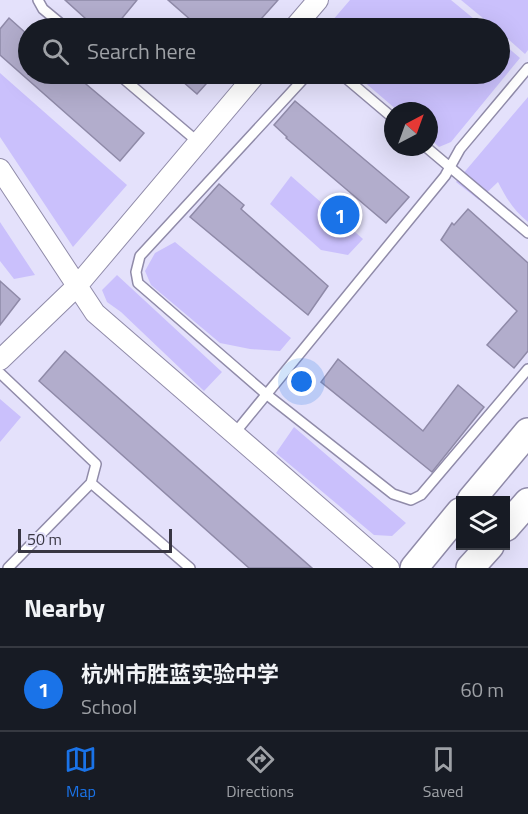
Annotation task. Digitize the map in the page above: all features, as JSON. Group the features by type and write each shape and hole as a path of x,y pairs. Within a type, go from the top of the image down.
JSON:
{"main road":[{"path":"475,496 528,432"},
{"path":"510,522 528,502"},
{"path":"414,568 456,517"},
{"path":"470,568 486,550"}],"street":[{"path":"303,18 318,0"},
{"path":"0,360 77,286 247,84"},
{"path":"0,169 95,313 389,568"}],"lane":[{"path":"38,0 43,9 54,18"},
{"path":"234,434 445,176 460,149 528,68"},
{"path":"130,84 198,142"},
{"path":"299,84 140,256 136,272 138,283 266,394 393,494 411,500 421,495 528,369"},
{"path":"353,84 384,110"},
{"path":"436,156 528,233"},
{"path":"0,373 96,464 91,483 8,568"},
{"path":"91,483 190,568"}],"shaded area":[{"path":"350,0 451,0 473,18 335,18"},
{"path":"461,0 528,0 528,50 525,54 510,41 510,18 483,18"},
{"path":"510,50 520,58 510,70"},
{"path":"0,73 127,185 73,247 0,137"},
{"path":"367,84 499,84 451,142 439,147 438,102 388,102"},
{"path":"528,97 528,222 511,204 498,182 479,200 456,182"},
{"path":"291,176 363,239 348,255 321,250 270,204"},
{"path":"0,222 35,275 14,279 0,261"},
{"path":"175,242 291,338 280,351 250,349 220,343 151,285 145,271 155,253"},
{"path":"117,275 222,372 204,391 121,312 107,302 102,290"},
{"path":"0,399 21,417 0,442"},
{"path":"294,427 406,523 392,536 374,535 276,453"}],"building":[{"path":"65,0 137,0 122,18 85,18"},
{"path":"168,0 278,0 262,18 189,18"},
{"path":"9,18 18,26 18,71 0,55 0,29"},
{"path":"33,84 86,84 144,133 120,161"},
{"path":"186,84 206,84 197,94"},
{"path":"295,101 409,197 386,223 286,138 274,125"},
{"path":"219,184 244,205 241,209 328,286 308,315 190,217"},
{"path":"468,209 528,263 528,351 514,368 487,345 517,311 441,240 452,223 454,225"},
{"path":"0,281 20,299 0,325"},
{"path":"65,351 312,568 249,568 39,381"},
{"path":"338,359 423,431 458,385 484,407 432,472 321,382"}],"place":[{"name":"杭州市胜蓝实验中学","path":"340,215"}]}
